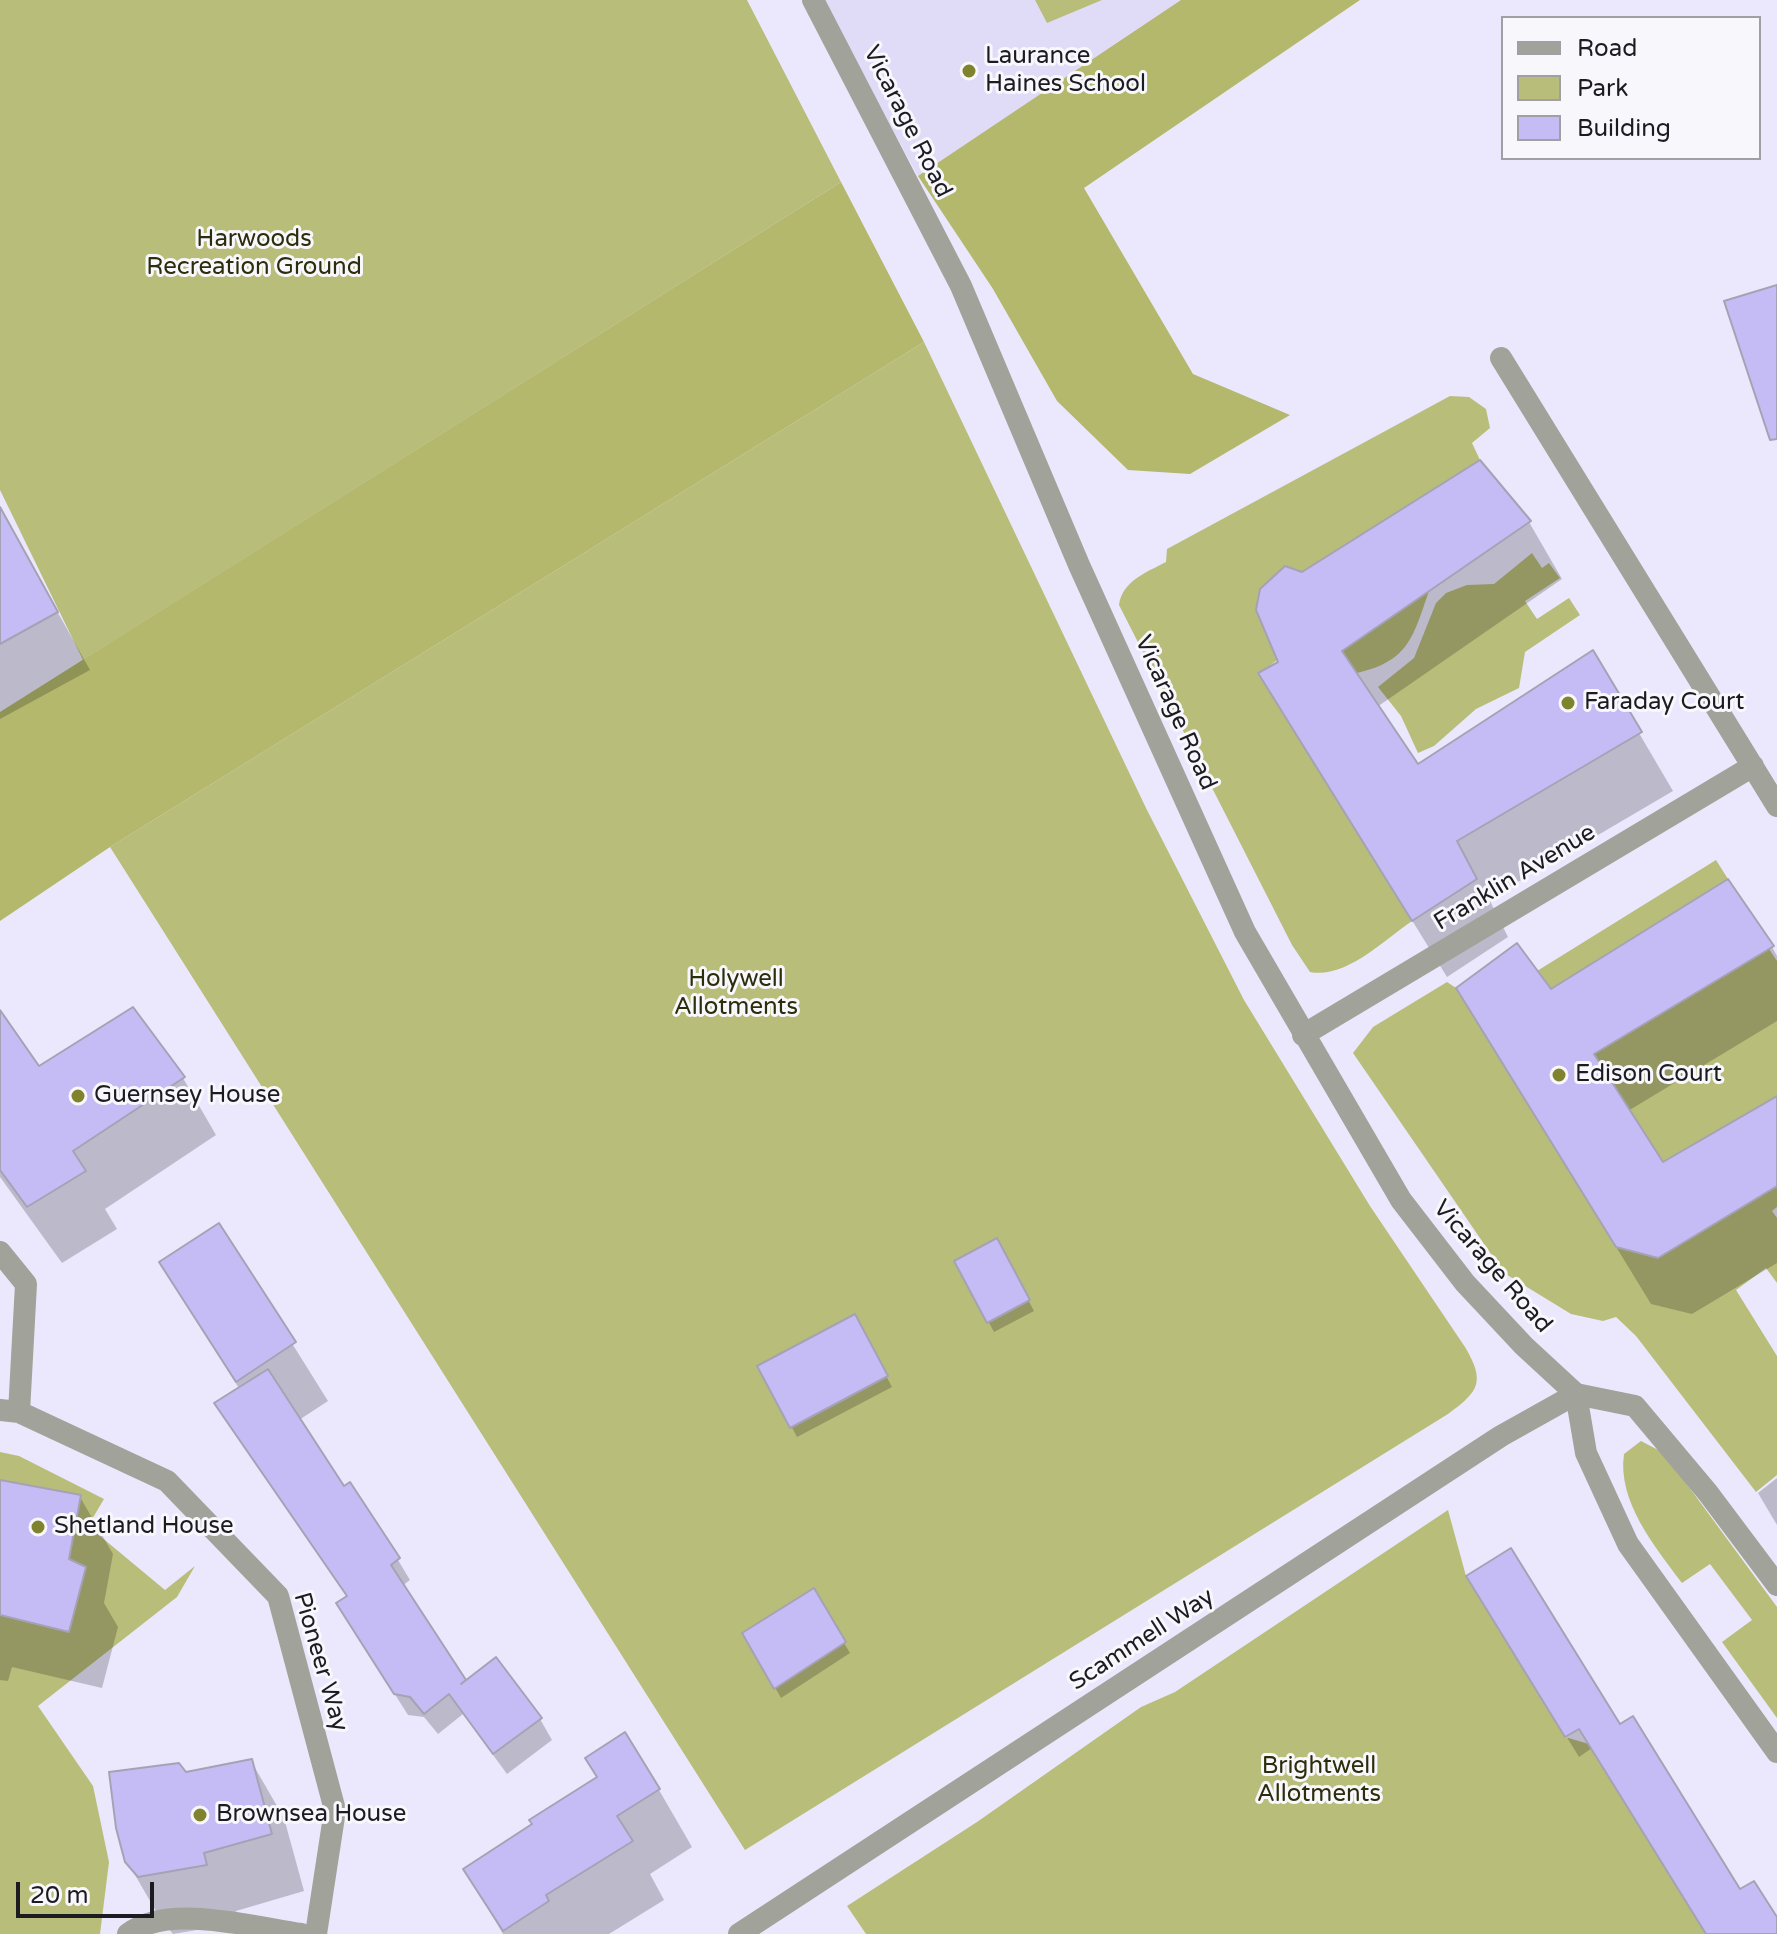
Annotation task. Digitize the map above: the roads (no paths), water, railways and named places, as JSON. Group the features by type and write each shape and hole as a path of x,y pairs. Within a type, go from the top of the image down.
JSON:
{"street":[{"name":"Vicarage Road","path":"813,0 873,110 961,286 1079,565 1245,932 1401,1200 1465,1283 1524,1346 1576,1394"},
{"path":"1501,358 1777,806"},
{"name":"Franklin Avenue","path":"1303,1035 1753,766"},
{"path":"0,1252 26,1284 10,1411"},
{"path":"1777,1585 1708,1493 1635,1406 1576,1394 1586,1453 1628,1544 1777,1752"},
{"name":"Scammell Way","path":"739,1934 1501,1436 1576,1394"},
{"name":"Pioneer Way","path":"10,1411 167,1481 278,1596 335,1810 316,1934"},
{"path":"128,1934 141,1924 193,1918 301,1934"}],"place":[{"name":"Laurance Haines School","path":"969,71"},
{"name":"Faraday Court","path":"1568,703"},
{"name":"Edison Court","path":"1559,1075"},
{"name":"Guernsey House","path":"78,1096"},
{"name":"Shetland House","path":"38,1527"},
{"name":"Brownsea House","path":"200,1815"}],"park label":[{"name":"Harwoods Recreation Ground","path":"254,254"},
{"name":"Holywell Allotments","path":"736,994"},
{"name":"Brightwell Allotments","path":"1319,1781"}]}
